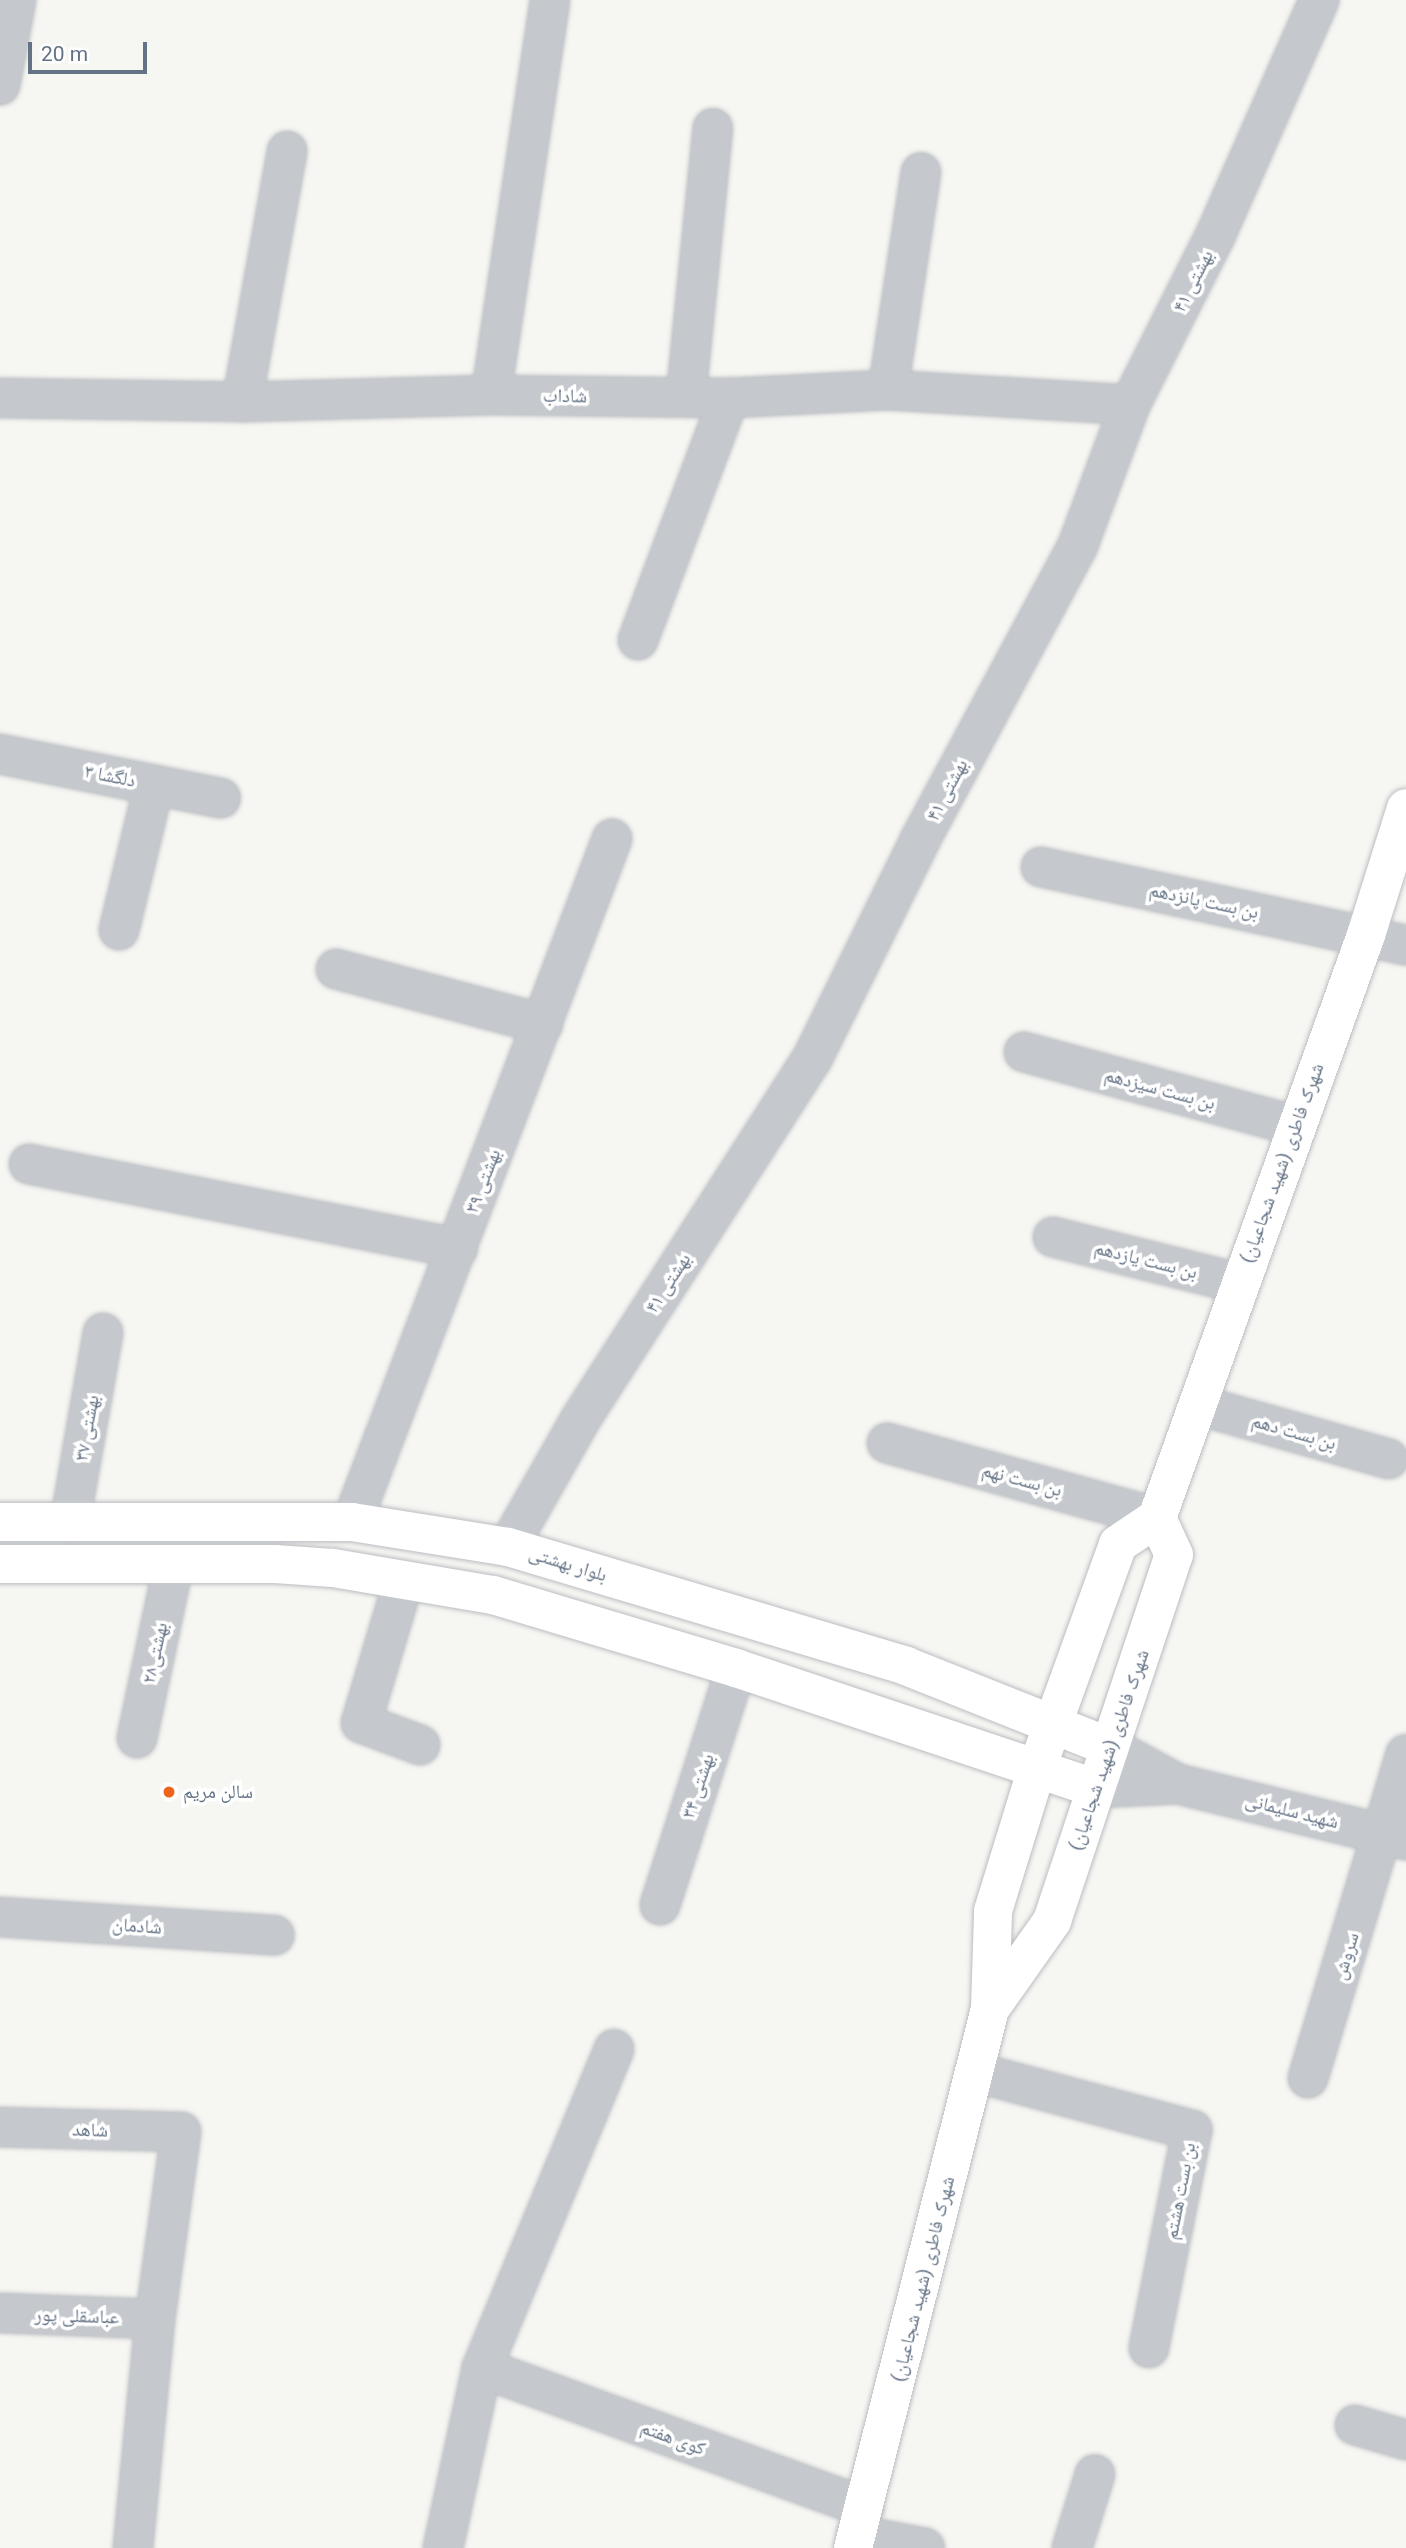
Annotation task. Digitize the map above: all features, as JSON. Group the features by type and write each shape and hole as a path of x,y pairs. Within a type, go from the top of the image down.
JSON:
{"main road":[{"name":"شهرک فاطری (شهید شجاعیان)","path":"858,2530 990,2009 993,1911 1037,1768 1118,1544 1157,1518 1238,1283 1366,935 1406,808"},
{"name":"شهرک فاطری (شهید شجاعیان)","path":"990,2009 1052,1921 1174,1555 1157,1518"},
{"name":"بلوار بهشتی","path":"0,1522 352,1522 509,1546 906,1666 1110,1747"},
{"path":"0,1564 173,1567 275,1564 404,1580 494,1595 736,1668 1095,1788"}],"street":[{"path":"0,85 16,0"},
{"name":"بهشتی ۴۱","path":"509,1546 580,1420 813,1059 920,840 1078,545 1130,405 1216,234 1320,0"},
{"path":"491,395 550,1"},
{"path":"686,397 713,128"},
{"path":"242,402 287,152"},
{"path":"888,390 921,172"},
{"name":"شاداب","path":"0,398 242,402 491,395 729,398 888,390 1130,405"},
{"path":"638,640 729,398"},
{"name":"دلگشا ۳","path":"0,754 221,798"},
{"path":"119,930 154,785"},
{"name":"بهشتی ۳۹","path":"352,1522 612,839"},
{"name":"بن بست پانزدهم","path":"1041,867 1406,945"},
{"path":"335,969 542,1024"},
{"name":"بن بست سیزدهم","path":"1024,1052 1297,1126"},
{"path":"29,1164 458,1248"},
{"name":"بن بست یازدهم","path":"1053,1237 1238,1283"},
{"name":"بهشتی ٣٧","path":"70,1522 103,1334"},
{"name":"بن بست دهم","path":"1198,1405 1389,1459"},
{"name":"بن بست نهم","path":"887,1443 1157,1518"},
{"name":"بهشتی۲۸","path":"137,1738 173,1567"},
{"path":"404,1580 360,1723 419,1745"},
{"name":"بهشتی ۳۴","path":"660,1905 736,1668"},
{"name":"شهید سلیمانی","path":"1110,1747 1178,1784 1395,1837"},
{"name":"سروش","path":"1308,2078 1395,1837 1406,1754"},
{"name":"شهید سلیمانی","path":"1095,1788 1178,1784"},
{"name":"شادمان","path":"0,1917 274,1935"},
{"path":"443,2548 482,2368 614,2049"},
{"name":"بن بست هشتم","path":"975,2072 1192,2130 1149,2348"},
{"name":"شاهد","path":"0,2127 181,2132 155,2319"},
{"name":"عباسقلی پور","path":"0,2313 155,2319"},
{"path":"133,2548 155,2319"},
{"name":"کوی هفتم","path":"482,2368 858,2530 925,2548"},
{"path":"1355,2425 1406,2440"},
{"path":"1072,2548 1095,2474"}],"place":[{"name":"سالن مریم","path":"169,1792"}]}
